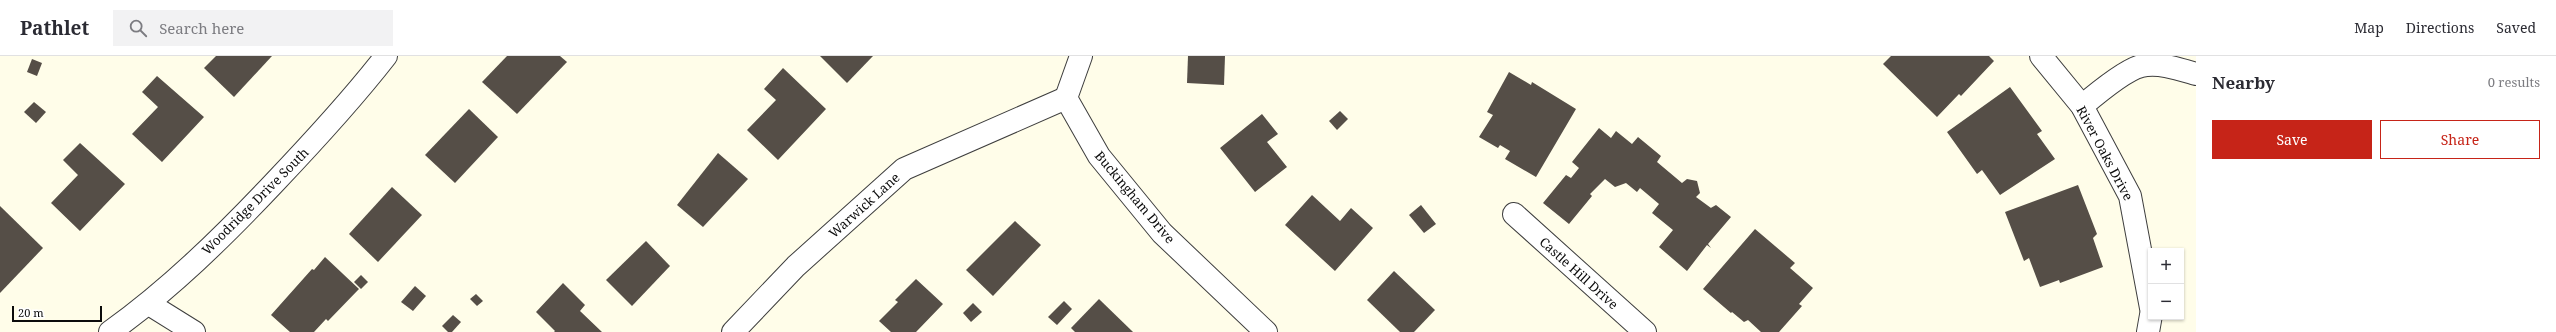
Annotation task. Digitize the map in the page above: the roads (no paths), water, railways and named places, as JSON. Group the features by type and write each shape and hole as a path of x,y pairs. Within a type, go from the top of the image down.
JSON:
{"street":[{"name":"Woodridge Drive South","path":"110,332 149,304 249,209 348,105 386,56"},
{"path":"1066,98 1081,56"},
{"name":"River Oaks Drive","path":"2041,56 2082,106 2130,196 2148,292"},
{"path":"2082,106 2107,85 2140,66 2172,67 2196,74"},
{"name":"Warwick Lane","path":"733,332 796,266 904,169 1066,98"},
{"name":"Buckingham Drive","path":"1066,98 1099,156 1162,233 1266,332"},
{"name":"Castle Hill Drive","path":"1514,214 1645,332"},
{"path":"149,304 194,332"},
{"path":"2148,332 2150,320"}]}
